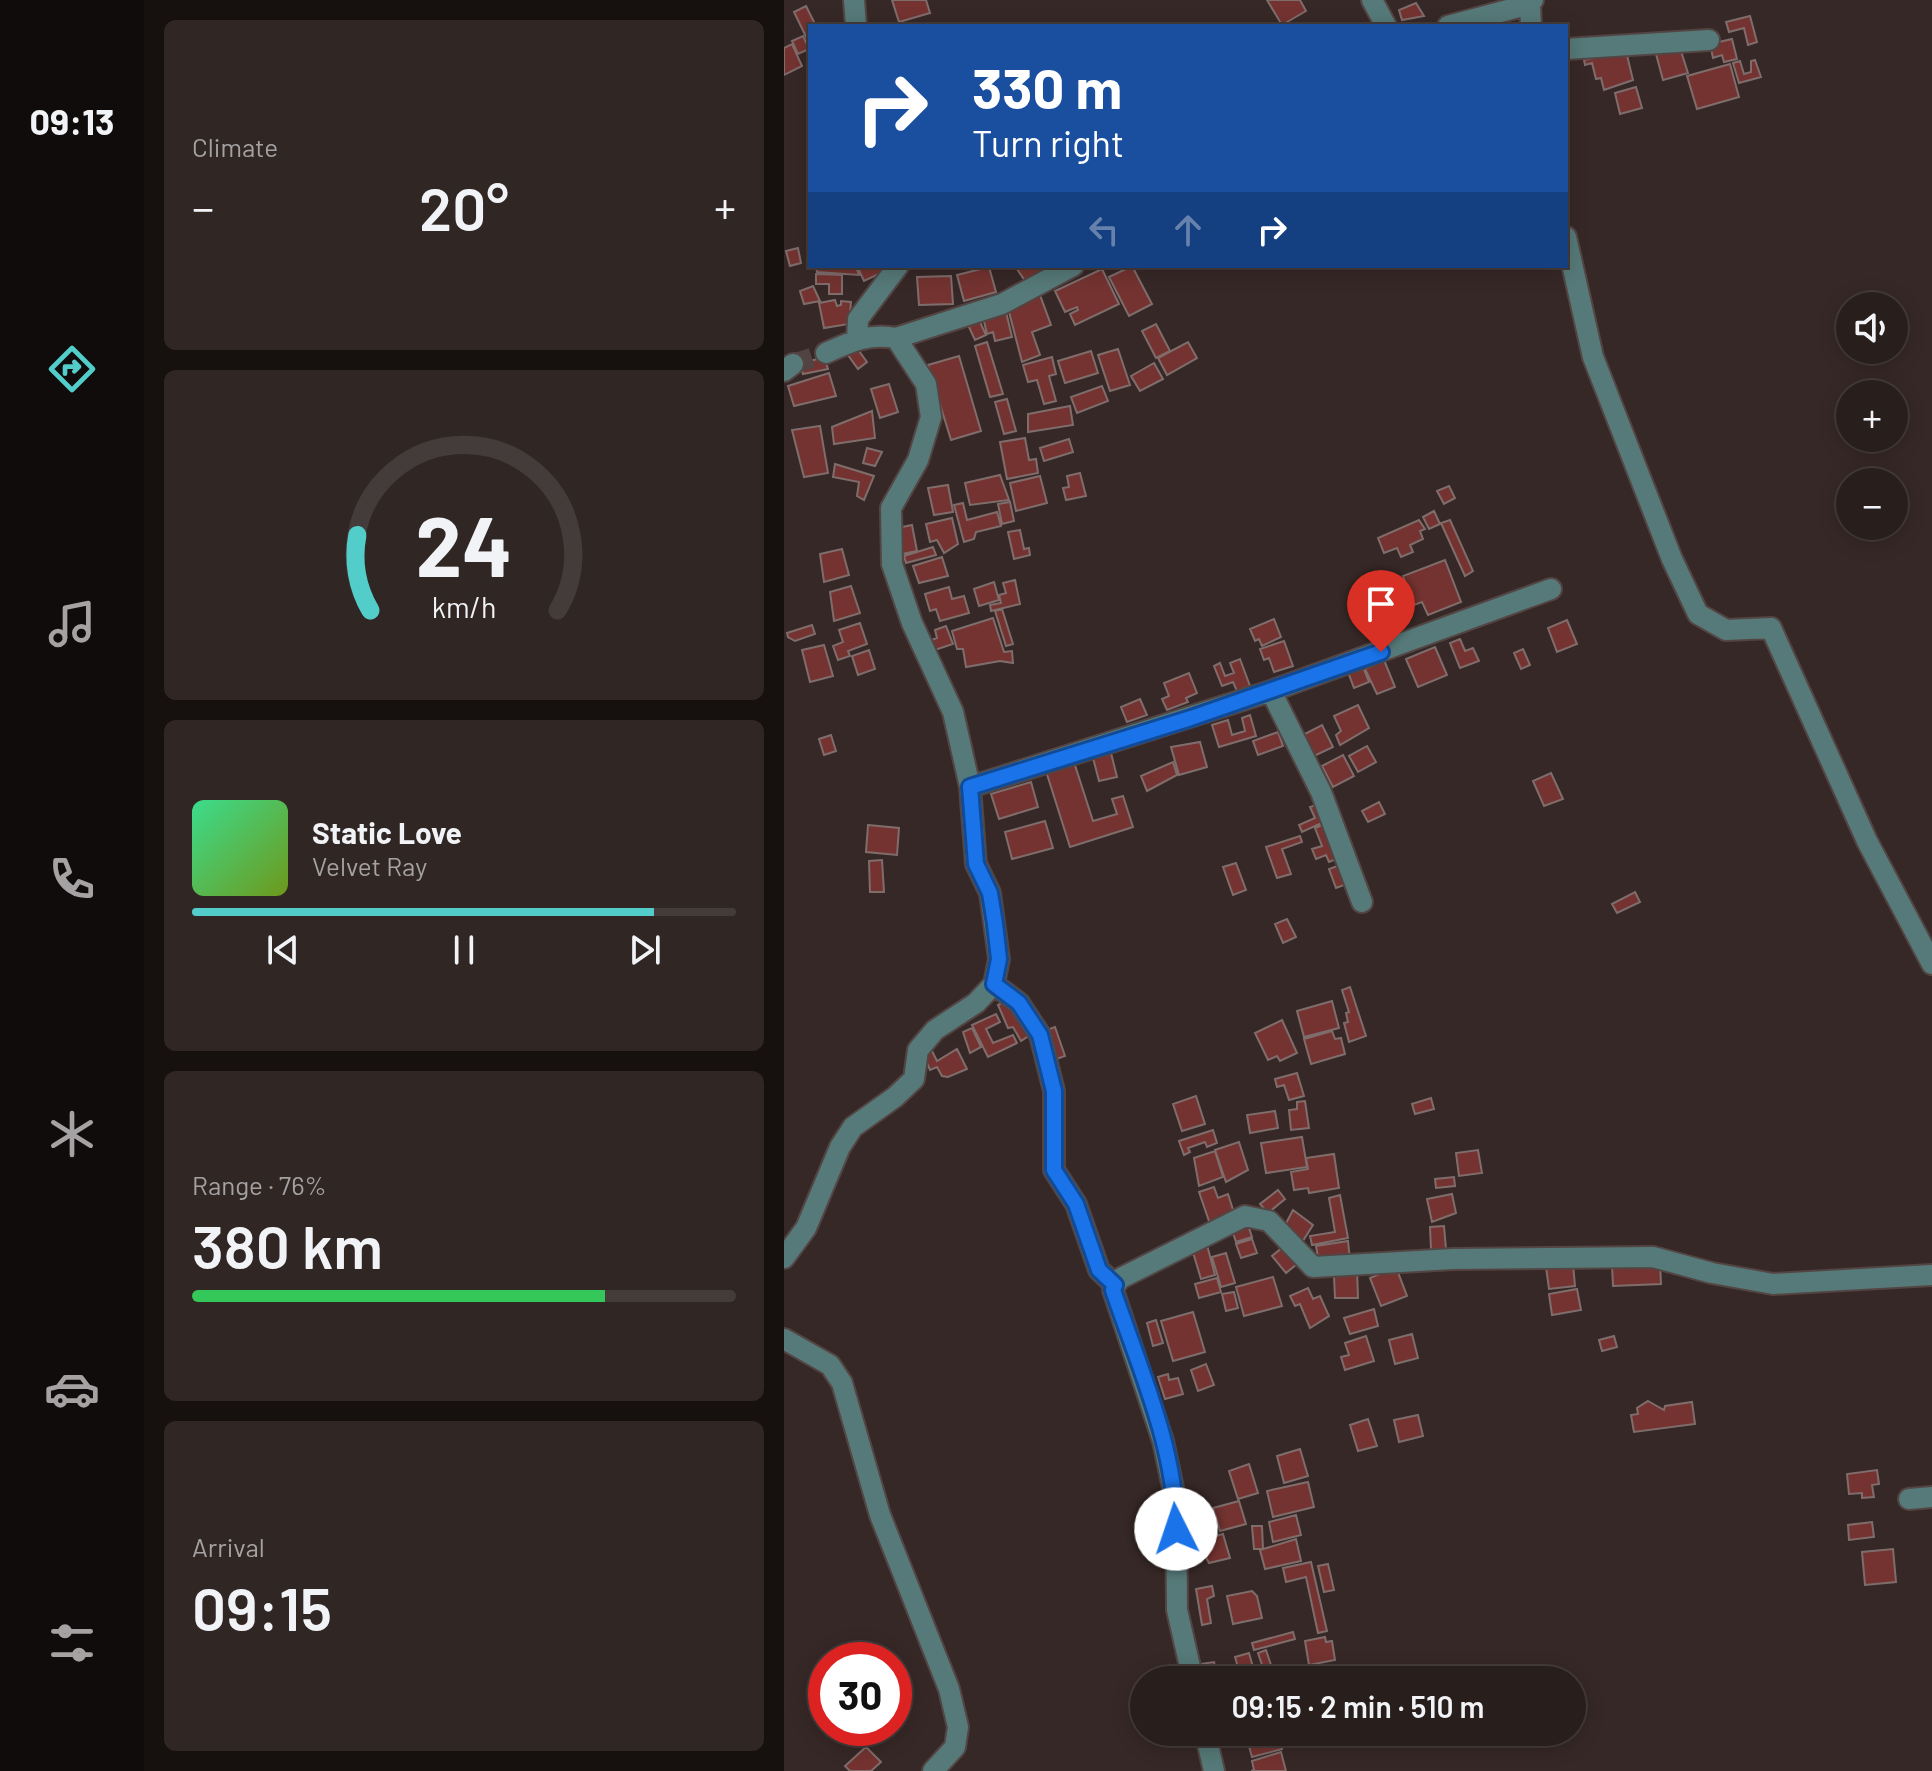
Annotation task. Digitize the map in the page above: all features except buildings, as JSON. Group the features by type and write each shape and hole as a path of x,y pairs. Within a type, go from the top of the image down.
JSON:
{"street":[{"path":"854,0 856,24"},
{"path":"1372,0 1385,24"},
{"path":"1455,24 1532,2 1531,24"},
{"path":"1568,49 1709,40"},
{"path":"1568,246 1593,357 1672,559 1698,614 1726,630 1771,628 1867,841 1932,964"},
{"path":"857,339 858,319 896,268"},
{"path":"826,353 857,339 881,335 896,338 1002,304 1069,268"},
{"path":"784,1258 806,1228 840,1147 853,1127 914,1079 918,1050 925,1040 976,1003 994,984 999,959 990,893 976,864 970,787 953,712 912,623 892,564 891,508 918,460 931,417 926,384 896,338"},
{"path":"970,787 1271,691 1551,589"},
{"path":"1271,691 1321,792 1362,902"},
{"path":"994,984 1019,1003 1040,1035 1054,1091 1054,1170 1076,1204 1099,1270 1115,1285"},
{"path":"1190,1666 1177,1610 1176,1502 1163,1441 1113,1290 1134,1271 1245,1216 1269,1221 1313,1267 1453,1259 1653,1257 1712,1273 1773,1284 1932,1275"},
{"path":"784,1339 830,1365 842,1383 880,1515 949,1689 958,1727 955,1747 933,1771"},
{"path":"1909,1499 1932,1497"},
{"path":"1208,1746 1214,1771"}],"tunnel":[{"path":"793,364 826,353"}],"route":[{"path":"1176,1529 1176,1502 1163,1441 1113,1290 1115,1285 1099,1270 1076,1204 1054,1170 1054,1091 1040,1035 1019,1003 994,984 999,959 995,924 990,893 976,864 970,787 1191,718 1381,652"}]}
